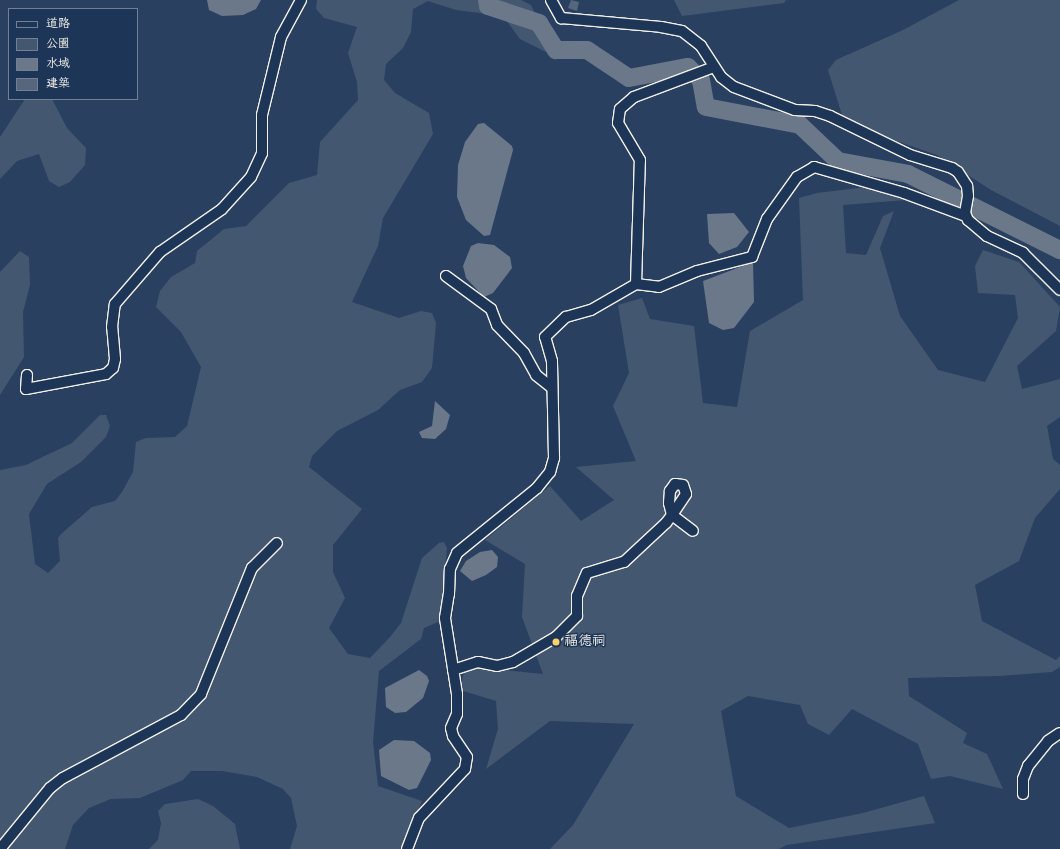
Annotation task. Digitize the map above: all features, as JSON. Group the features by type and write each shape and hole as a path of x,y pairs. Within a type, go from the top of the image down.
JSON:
{"street":[{"path":"27,375 26,389 106,374 113,368 115,359 112,327 115,304 160,252 222,209 251,177 262,153 262,115 281,37 301,0"},
{"path":"551,0 561,18 661,27 682,31 701,46 714,68 734,87 795,110 815,111 830,116 910,155 952,168 958,172 967,186 968,196 966,214"},
{"path":"636,284 640,160 618,123 620,109 634,97 714,68"},
{"path":"407,849 419,818 465,769 468,757 453,736 451,728 457,714 453,670 445,618 449,594 450,569 457,553 538,488 550,472 554,458 551,387 552,360 545,337 566,317 591,310 636,284 659,287 698,271 752,257 767,219 797,177 814,167 904,193 966,214 987,236 1023,253 1060,290"},
{"path":"446,276 491,310 497,326 524,352 536,375 551,387"},
{"path":"453,670 478,662 497,666 513,662 556,637 577,616 577,596 587,573 624,562 666,523 672,515 693,531"},
{"path":"0,849 50,788 63,778 181,715 201,694 252,568 277,543"},
{"path":"1023,794 1023,779 1028,766 1048,741 1060,733"}],"green space":[{"path":"317,0 521,0 531,5 551,48 546,52 520,39 503,16 456,10 428,1 413,9 411,32 403,48 386,64 384,80 395,93 429,113 433,134 383,218 378,246 352,302 399,318 421,311 432,313 436,323 432,368 422,382 400,390 378,410 337,431 312,456 309,467 362,509 333,545 333,572 345,598 329,628 348,654 370,658 390,637 401,623 422,558 439,543 444,542 447,548 440,621 424,628 421,639 379,671 373,742 378,786 422,801 401,849 290,849 297,826 291,798 283,789 257,777 222,771 191,771 183,780 140,798 111,799 89,808 73,825 65,849 0,849 0,470 26,465 72,443 100,415 106,415 110,426 106,437 81,462 47,484 29,514 35,564 48,573 60,561 58,538 61,534 92,507 115,501 122,492 133,472 136,442 146,438 175,437 187,426 201,367 181,332 156,307 160,291 171,277 195,263 197,251 224,229 246,226 289,183 317,175 320,142 358,100 357,82 348,53 357,27 324,18 316,9"},
{"path":"674,0 786,0 784,3 682,16"},
{"path":"959,0 1060,0 1060,226 991,190 937,155 871,132 842,115 828,70 836,60 903,30"},
{"path":"24,100 53,100 67,128 86,148 85,165 70,182 59,187 49,181 39,154 17,161 0,179 0,137"},
{"path":"866,187 906,200 843,205 846,253 866,255 883,216 894,211 880,248 900,316 938,370 985,382 1018,318 1015,295 978,293 975,266 983,250 1019,262 1060,307 1056,331 1017,366 1022,389 1060,379 1060,417 1047,426 1053,459 1060,465 1060,489 1035,518 1019,561 975,585 982,621 1056,660 1060,656 1060,667 1052,672 998,676 908,678 909,696 967,733 963,743 987,754 1003,789 950,776 931,779 918,744 852,709 829,735 808,724 800,705 748,696 721,711 736,796 789,828 863,813 924,796 935,823 787,845 779,849 550,849 573,825 634,724 550,721 486,769 498,729 496,701 460,690 465,666 543,674 522,617 525,564 485,540 550,486 581,521 614,500 576,467 636,461 613,406 629,373 618,305 642,298 650,319 694,326 703,403 737,407 750,331 803,300 799,198 817,193"},
{"path":"20,251 29,257 30,285 23,312 24,357 0,395 0,272"},
{"path":"198,799 213,806 235,824 240,849 149,849 158,840 161,823 158,811 165,804"}],"water":[{"path":"207,0 261,0 256,9 243,15 222,16 209,10"},
{"path":"484,123 512,146 513,150 490,235 484,236 466,220 457,197 458,165 465,142 478,124"},
{"path":"734,213 749,232 737,247 719,254 709,243 707,214"},
{"path":"478,243 494,245 510,257 512,268 493,293 484,297 466,278 463,266 471,246"},
{"path":"753,262 754,302 734,328 723,330 709,323 703,281"},
{"path":"435,401 450,415 446,429 435,439 422,438 419,432 432,426"},
{"path":"492,550 498,557 497,567 486,575 472,581 460,571 466,561 480,552"},
{"path":"419,670 427,676 429,681 423,698 406,712 395,713 386,707 385,688"},
{"path":"394,740 414,741 430,753 431,760 417,788 409,790 381,776 379,750"}],"building":[{"path":"571,0 579,2 577,11 568,8"}],"waterway":[{"path":"487,0 488,6 539,23 556,50 587,50 629,78 688,67 701,80 706,107 800,125 838,161 908,174 1060,250"}],"place":[{"name":"福德祠","path":"556,642"}]}
